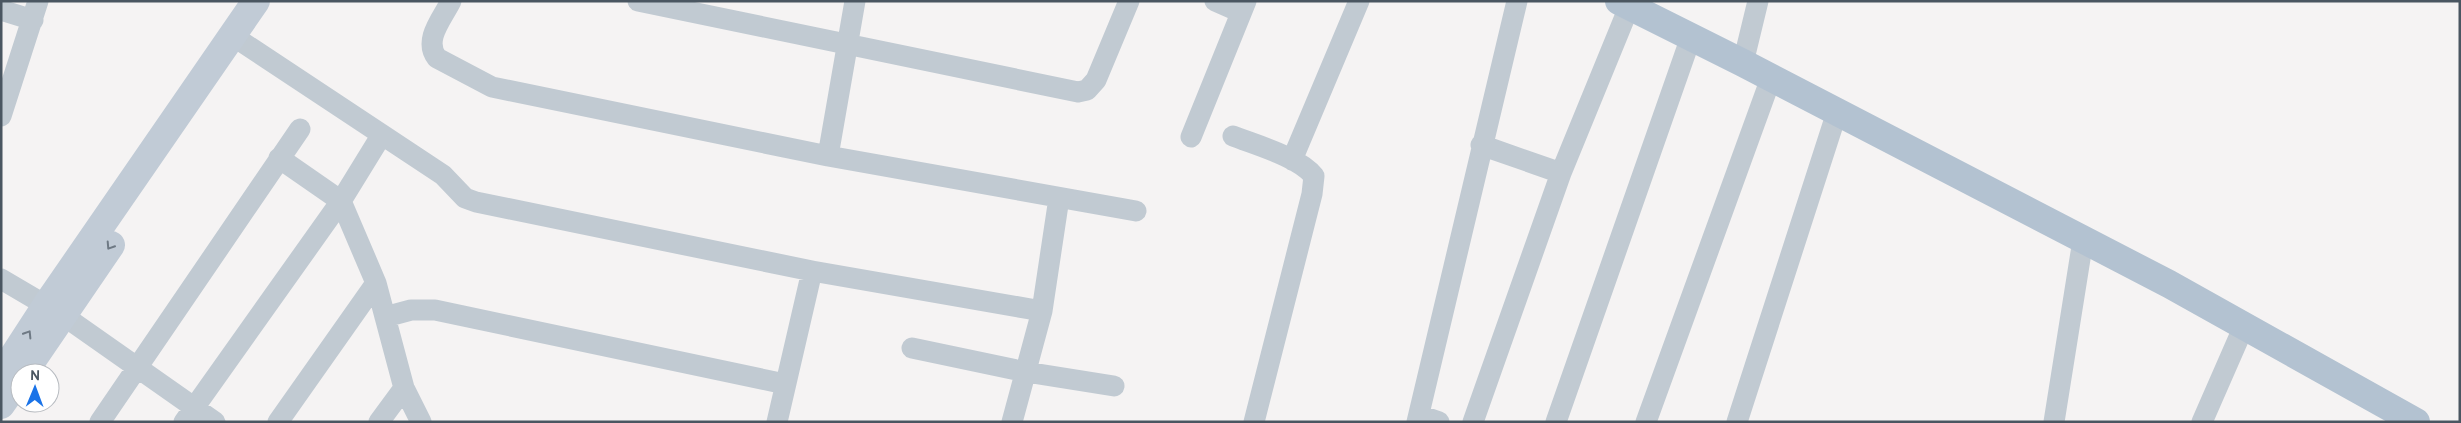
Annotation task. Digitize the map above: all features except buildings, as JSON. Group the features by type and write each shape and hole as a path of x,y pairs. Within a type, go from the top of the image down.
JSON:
{"main road":[{"path":"238,40 256,1"},
{"path":"1,375 55,310 238,40 272,1"},
{"path":"1624,4 1743,63 2083,240 2244,326 2412,421"},
{"path":"29,363 55,310"},
{"path":"1,405 10,392"}],"street":[{"path":"451,1 434,33 431,50 437,58 492,87 828,156 1136,211"},
{"path":"638,1 688,7 848,45 1078,92 1087,90 1096,80 1129,1"},
{"path":"828,156 855,1"},
{"path":"1191,137 1243,7 1215,1"},
{"path":"1292,160 1360,1"},
{"path":"1439,422 1418,418 1481,145 1517,1"},
{"path":"1743,63 1758,1"},
{"path":"1472,422 1624,4"},
{"path":"1,10 35,11 1,116"},
{"path":"1556,422 1691,37"},
{"path":"238,40 381,136 443,175 465,198 476,202 812,271 1042,310"},
{"path":"1646,422 1770,78"},
{"path":"1737,422 1837,112"},
{"path":"100,422 300,129"},
{"path":"189,415 341,202 381,136"},
{"path":"1233,136 1309,169 1314,176 1315,184 1254,422"},
{"path":"1481,145 1561,173"},
{"path":"279,158 341,202 376,283 404,388 421,422"},
{"path":"1012,422 1042,310 1059,198"},
{"path":"2054,422 2083,240"},
{"path":"777,422 812,271"},
{"path":"1,278 55,310 136,368 189,415 215,422"},
{"path":"278,422 376,283"},
{"path":"385,317 411,310 435,310 785,384"},
{"path":"2202,422 2244,326"},
{"path":"912,348 1026,372 1114,386"},
{"path":"379,422 404,388"}]}
